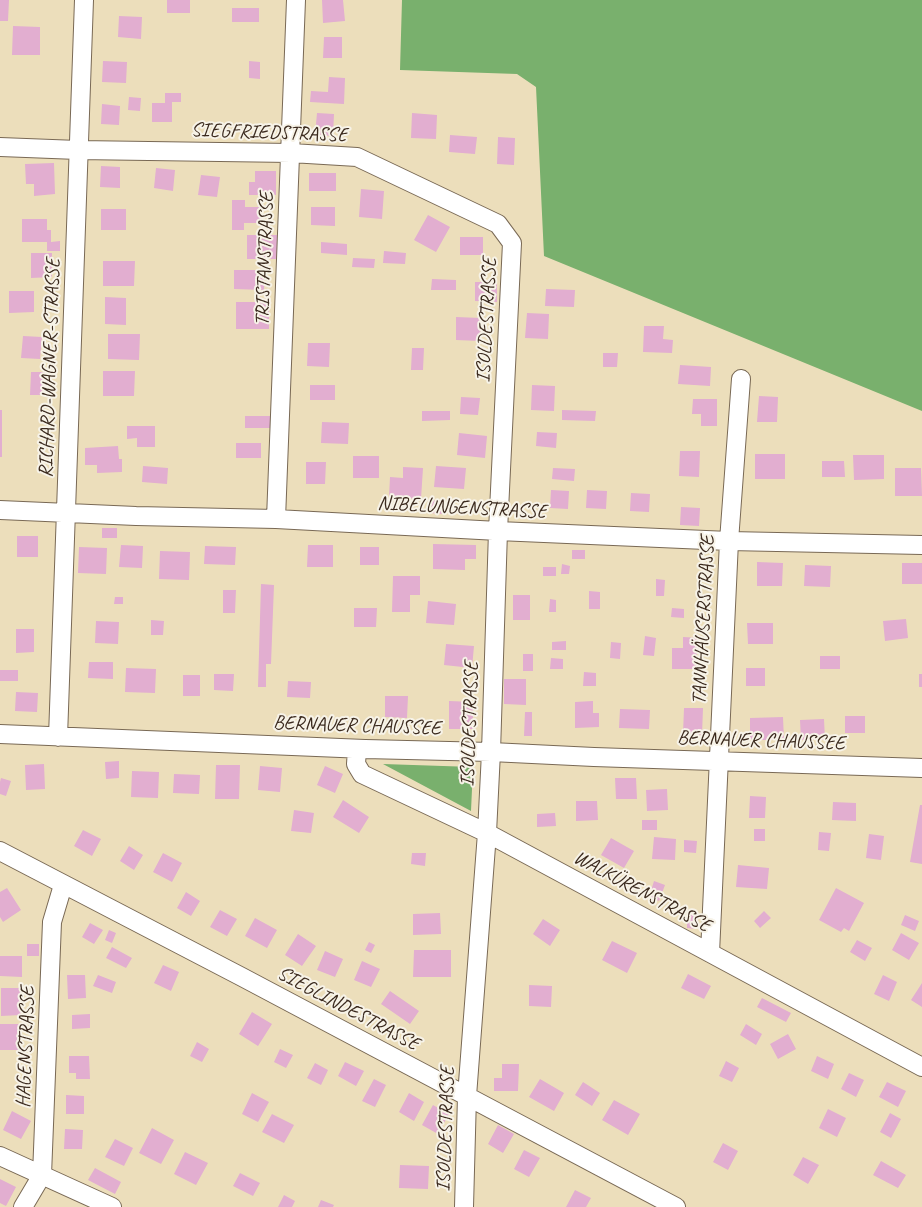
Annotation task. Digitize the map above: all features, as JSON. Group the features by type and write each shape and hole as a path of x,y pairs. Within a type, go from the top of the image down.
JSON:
{"street":[{"name":"RICHARD-WAGNER-STRASSE","path":"58,737 84,0"},
{"name":"TRISTANSTRASSE","path":"276,519 296,0"},
{"name":"SIEGFRIEDSTRASSE","path":"0,147 291,153 357,157 498,224 512,243"},
{"name":"ISOLDESTRASSE","path":"464,1207 467,1096 487,833 498,531 512,243"},
{"name":"TANNHÄUSERSTRASSE","path":"710,952 729,541 741,379"},
{"name":"NIBELUNGENSTRASSE","path":"0,510 136,516 276,519 729,541 922,545"},
{"name":"BERNAUER CHAUSSEE","path":"0,734 922,768"},
{"name":"WALKÜRENSTRASSE","path":"357,748 356,764 362,774 487,833 922,1067"},
{"name":"SIEGLINDESTRASSE","path":"0,851 676,1207"},
{"name":"HAGENSTRASSE","path":"23,1207 42,1175 52,922 62,884"},
{"path":"0,1156 112,1207"}],"green space":[{"path":"402,0 922,0 922,411 544,256 536,87 517,74 400,70"},
{"path":"383,764 473,767 471,811"}],"building":[{"path":"0,0 9,0 8,21 0,21"},
{"path":"167,0 190,0 190,13 167,13"},
{"path":"322,0 343,0 345,21 323,23"},
{"path":"232,8 259,8 259,22 232,22"},
{"path":"119,16 142,17 141,39 118,37"},
{"path":"13,26 40,27 40,55 12,55"},
{"path":"324,37 342,37 342,58 323,58"},
{"path":"103,61 127,62 126,83 102,82"},
{"path":"249,61 260,62 260,79 249,78"},
{"path":"329,77 345,78 344,104 310,102 311,91 328,92"},
{"path":"165,93 181,93 181,102 172,102 172,122 152,122 152,103 165,103"},
{"path":"129,97 141,98 140,111 128,110"},
{"path":"102,104 120,106 119,125 101,124"},
{"path":"317,113 334,114 333,136 315,135"},
{"path":"412,113 437,115 436,139 411,138"},
{"path":"450,135 477,137 475,154 449,152"},
{"path":"498,137 515,138 514,165 497,164"},
{"path":"54,163 55,194 34,196 34,184 26,184 25,164"},
{"path":"101,166 120,167 120,188 100,187"},
{"path":"156,168 175,170 173,191 154,188"},
{"path":"255,171 276,171 276,195 249,195 249,182 255,182"},
{"path":"309,173 336,173 336,191 309,191"},
{"path":"201,175 220,177 217,197 198,195"},
{"path":"361,189 384,191 382,219 359,217"},
{"path":"232,200 245,200 245,207 262,207 262,223 244,223 244,230 232,230"},
{"path":"311,207 335,207 335,226 311,225"},
{"path":"101,209 126,209 126,230 101,230"},
{"path":"428,215 450,227 436,252 414,240"},
{"path":"22,219 47,219 47,230 51,230 51,242 60,241 60,251 47,251 47,242 22,242"},
{"path":"247,235 279,235 279,259 247,259"},
{"path":"460,237 483,237 483,255 460,255"},
{"path":"321,242 347,244 347,255 321,253"},
{"path":"384,251 406,253 405,264 383,263"},
{"path":"31,253 52,253 52,277 31,278"},
{"path":"353,258 375,259 374,268 352,267"},
{"path":"103,261 135,261 134,286 103,286"},
{"path":"234,270 265,270 264,290 234,289"},
{"path":"432,279 456,280 456,290 431,290"},
{"path":"475,282 497,282 497,302 475,301"},
{"path":"546,289 575,290 574,307 545,306"},
{"path":"9,291 34,291 34,312 9,313"},
{"path":"105,297 126,298 126,325 105,324"},
{"path":"236,302 269,302 269,329 236,329"},
{"path":"527,313 549,314 548,339 525,338"},
{"path":"456,317 481,318 480,341 456,340"},
{"path":"644,326 664,326 663,339 673,340 672,353 643,352"},
{"path":"108,334 140,334 139,360 108,359"},
{"path":"23,336 42,337 40,359 21,358"},
{"path":"308,343 330,343 329,367 307,366"},
{"path":"412,348 424,348 423,370 411,370"},
{"path":"603,353 618,353 617,367 603,367"},
{"path":"680,365 711,367 710,386 678,384"},
{"path":"103,371 135,371 134,396 103,396"},
{"path":"31,372 49,372 49,395 30,395"},
{"path":"310,385 335,385 335,400 310,400"},
{"path":"532,385 555,386 554,411 531,410"},
{"path":"759,396 778,397 777,422 757,422"},
{"path":"461,397 480,398 478,415 460,414"},
{"path":"693,399 717,399 717,426 701,426 701,414 692,414"},
{"path":"0,410 2,410 2,457 0,457"},
{"path":"562,410 596,411 595,421 562,420"},
{"path":"422,411 450,411 450,420 422,421"},
{"path":"245,416 272,416 272,428 245,428"},
{"path":"322,422 349,423 348,444 321,443"},
{"path":"127,426 155,426 155,447 137,447 137,438 127,439"},
{"path":"537,432 557,433 556,448 536,446"},
{"path":"459,433 487,436 485,458 457,455"},
{"path":"236,443 261,443 261,458 236,458"},
{"path":"118,446 119,459 122,459 122,472 97,473 97,465 85,465 85,448"},
{"path":"680,451 700,451 699,477 679,476"},
{"path":"755,454 785,454 785,479 755,479"},
{"path":"853,455 884,455 884,479 854,480"},
{"path":"353,456 379,456 379,478 353,478"},
{"path":"822,461 844,461 845,477 822,477"},
{"path":"306,462 326,462 325,484 306,484"},
{"path":"143,466 168,468 167,484 142,482"},
{"path":"436,466 466,468 464,489 434,487"},
{"path":"403,467 423,468 421,499 389,497 390,477 403,478"},
{"path":"553,468 575,469 574,481 552,479"},
{"path":"895,468 921,468 922,496 895,496"},
{"path":"551,490 569,491 568,509 550,508"},
{"path":"587,490 607,491 606,509 586,508"},
{"path":"631,493 650,494 649,512 630,511"},
{"path":"431,500 443,501 442,514 430,513"},
{"path":"681,507 700,508 699,526 680,525"},
{"path":"102,528 117,528 117,538 102,538"},
{"path":"17,536 38,536 38,557 17,557"},
{"path":"433,544 476,545 476,559 465,559 465,570 433,569"},
{"path":"121,545 143,546 142,568 119,567"},
{"path":"308,545 333,545 333,567 307,567"},
{"path":"205,546 236,547 235,565 204,564"},
{"path":"79,547 107,548 106,574 78,573"},
{"path":"360,547 379,547 379,565 360,565"},
{"path":"572,550 585,550 585,559 572,559"},
{"path":"160,551 190,552 189,580 159,579"},
{"path":"757,562 783,563 782,586 757,586"},
{"path":"902,563 922,563 922,584 902,584"},
{"path":"562,564 570,566 569,574 561,574"},
{"path":"805,565 831,566 830,587 804,586"},
{"path":"543,567 556,567 556,576 543,576"},
{"path":"393,576 420,576 420,595 410,595 410,612 392,612"},
{"path":"656,579 665,580 664,596 656,596"},
{"path":"261,584 274,585 271,664 266,664 266,687 258,687"},
{"path":"223,590 236,590 235,613 223,613"},
{"path":"589,591 600,592 600,609 589,609"},
{"path":"513,595 530,595 530,620 513,620"},
{"path":"115,597 123,597 123,604 114,604"},
{"path":"550,599 556,600 556,612 549,612"},
{"path":"428,601 456,604 454,625 426,623"},
{"path":"354,608 377,608 376,627 354,627"},
{"path":"672,608 684,609 684,618 671,617"},
{"path":"906,619 908,638 885,641 883,621"},
{"path":"151,620 164,621 163,635 151,635"},
{"path":"96,621 119,622 118,644 95,643"},
{"path":"747,623 773,623 773,644 748,644"},
{"path":"16,629 34,629 34,652 16,653"},
{"path":"645,636 656,638 654,656 643,655"},
{"path":"683,637 701,638 701,652 697,651 696,669 672,669 672,648 683,648"},
{"path":"566,641 566,650 552,650 552,642"},
{"path":"611,642 621,643 620,659 610,658"},
{"path":"446,644 474,646 472,668 444,665"},
{"path":"523,654 533,654 533,671 523,671"},
{"path":"820,656 840,656 840,669 820,669"},
{"path":"551,658 563,659 563,669 550,669"},
{"path":"89,662 113,662 113,679 88,678"},
{"path":"126,668 156,669 155,693 125,692"},
{"path":"746,668 765,668 765,686 746,686"},
{"path":"0,670 18,670 18,681 0,681"},
{"path":"584,672 596,673 596,686 583,686"},
{"path":"214,674 234,674 233,691 214,690"},
{"path":"919,674 922,674 922,687 919,687"},
{"path":"183,675 200,675 200,696 183,696"},
{"path":"504,679 526,679 526,705 504,704"},
{"path":"288,681 311,682 310,698 287,697"},
{"path":"16,692 38,693 37,712 15,711"},
{"path":"385,696 408,696 407,718 385,717"},
{"path":"449,701 473,702 473,729 449,729"},
{"path":"593,701 593,713 599,713 599,727 575,728 575,702"},
{"path":"684,708 703,708 702,735 683,734"},
{"path":"620,709 650,710 649,729 619,728"},
{"path":"525,712 532,712 532,736 524,736"},
{"path":"845,716 865,716 865,733 845,733"},
{"path":"783,717 784,740 750,740 750,718"},
{"path":"824,719 825,740 801,740 800,720"},
{"path":"119,761 119,778 106,779 105,762"},
{"path":"44,764 45,789 26,790 25,765"},
{"path":"216,765 240,765 239,799 215,799"},
{"path":"260,766 282,768 280,792 258,790"},
{"path":"325,766 343,774 335,793 317,785"},
{"path":"132,771 159,772 158,798 131,797"},
{"path":"174,774 200,775 199,794 173,793"},
{"path":"1,778 11,781 6,796 0,794"},
{"path":"615,778 636,778 637,799 616,799"},
{"path":"667,789 668,810 647,811 646,790"},
{"path":"750,796 766,797 765,818 749,818"},
{"path":"343,800 369,817 359,833 333,817"},
{"path":"576,801 597,801 598,820 576,821"},
{"path":"833,802 856,803 856,821 832,820"},
{"path":"920,805 922,805 922,864 910,862"},
{"path":"294,810 314,813 311,833 291,831"},
{"path":"555,813 556,826 537,827 537,814"},
{"path":"642,820 657,820 657,830 642,830"},
{"path":"754,829 765,829 765,841 754,841"},
{"path":"83,830 101,839 92,856 74,846"},
{"path":"819,832 831,833 829,851 818,850"},
{"path":"869,834 884,836 881,860 866,858"},
{"path":"654,837 676,839 675,860 652,859"},
{"path":"611,838 634,851 624,868 601,855"},
{"path":"684,840 697,841 696,853 684,852"},
{"path":"129,846 143,855 134,870 120,861"},
{"path":"163,853 182,863 172,882 153,872"},
{"path":"412,853 426,853 425,866 411,864"},
{"path":"738,865 769,868 767,889 736,887"},
{"path":"654,881 665,885 659,901 649,897"},
{"path":"7,888 21,910 3,922 0,917 0,892"},
{"path":"836,888 864,903 849,931 844,928 841,932 819,920"},
{"path":"186,892 200,901 191,916 177,908"},
{"path":"220,910 237,919 227,936 210,927"},
{"path":"764,911 771,918 760,928 754,921"},
{"path":"440,913 441,934 413,935 413,914"},
{"path":"687,914 698,915 697,929 687,928"},
{"path":"905,915 919,921 915,931 901,925"},
{"path":"255,918 277,930 267,948 245,936"},
{"path":"543,919 560,930 550,946 533,934"},
{"path":"90,923 103,930 94,944 82,937"},
{"path":"109,930 116,933 112,943 105,940"},
{"path":"901,933 919,943 909,960 892,950"},
{"path":"298,934 316,946 302,966 285,955"},
{"path":"857,940 872,948 865,961 850,952"},
{"path":"612,941 637,953 627,973 602,960"},
{"path":"369,942 375,945 371,953 365,950"},
{"path":"27,944 39,944 39,956 27,956"},
{"path":"112,947 132,958 126,968 106,958"},
{"path":"414,950 451,950 451,977 413,977"},
{"path":"325,951 343,959 335,977 317,970"},
{"path":"0,956 22,956 22,977 0,976"},
{"path":"362,961 380,969 371,987 354,980"},
{"path":"163,965 179,972 171,991 154,983"},
{"path":"688,974 711,986 704,999 681,988"},
{"path":"67,975 85,975 86,998 68,999"},
{"path":"98,975 116,982 112,993 93,986"},
{"path":"883,975 897,982 889,1001 874,994"},
{"path":"922,983 922,1007 911,1000"},
{"path":"529,985 552,986 551,1007 529,1006"},
{"path":"1,988 21,988 21,1015 1,1016"},
{"path":"390,991 419,1011 410,1024 381,1004"},
{"path":"762,998 791,1013 786,1022 757,1007"},
{"path":"252,1012 272,1024 258,1046 239,1034"},
{"path":"90,1014 90,1028 72,1029 72,1015"},
{"path":"0,1024 20,1024 20,1050 0,1050"},
{"path":"746,1024 762,1034 756,1045 740,1035"},
{"path":"788,1034 796,1049 778,1059 770,1044"},
{"path":"197,1042 209,1049 202,1062 190,1056"},
{"path":"280,1049 293,1055 286,1068 274,1062"},
{"path":"69,1056 89,1056 90,1079 76,1079 76,1073 69,1073"},
{"path":"817,1056 834,1064 828,1079 811,1071"},
{"path":"726,1061 739,1068 732,1082 719,1076"},
{"path":"345,1062 364,1071 356,1086 338,1076"},
{"path":"315,1063 328,1070 321,1085 307,1078"},
{"path":"502,1064 519,1064 518,1091 494,1091 494,1078 502,1078"},
{"path":"849,1073 864,1080 856,1097 841,1089"},
{"path":"374,1079 386,1085 375,1107 362,1101"},
{"path":"540,1079 564,1093 554,1111 529,1097"},
{"path":"583,1082 600,1093 592,1106 575,1095"},
{"path":"887,1082 906,1091 898,1107 879,1097"},
{"path":"252,1093 269,1102 258,1122 242,1114"},
{"path":"409,1093 424,1102 414,1121 399,1112"},
{"path":"66,1095 84,1096 84,1114 66,1114"},
{"path":"614,1100 640,1114 628,1135 602,1120"},
{"path":"433,1105 449,1114 438,1134 422,1125"},
{"path":"828,1109 846,1118 837,1137 819,1128"},
{"path":"12,1111 31,1121 21,1139 3,1130"},
{"path":"890,1113 901,1119 891,1138 880,1132"},
{"path":"272,1114 294,1125 284,1143 262,1132"},
{"path":"498,1125 514,1134 503,1153 488,1144"},
{"path":"152,1128 174,1140 161,1164 139,1153"},
{"path":"65,1129 83,1130 82,1149 64,1149"},
{"path":"115,1139 133,1148 124,1166 105,1157"},
{"path":"723,1143 738,1151 728,1170 713,1162"},
{"path":"524,1150 540,1158 529,1177 514,1169"},
{"path":"185,1152 208,1163 196,1185 174,1174"},
{"path":"803,1157 819,1165 808,1184 793,1175"},
{"path":"881,1161 906,1175 898,1188 873,1175"},
{"path":"400,1165 429,1166 428,1189 399,1188"},
{"path":"95,1168 121,1182 115,1194 88,1180"},
{"path":"240,1173 260,1183 253,1196 233,1186"},
{"path":"0,1179 16,1187 6,1206 0,1203"},
{"path":"575,1190 591,1198 586,1207 566,1207"},
{"path":"284,1195 295,1201 292,1207 278,1207"},
{"path":"321,1200 334,1205 333,1207 318,1207"}]}
